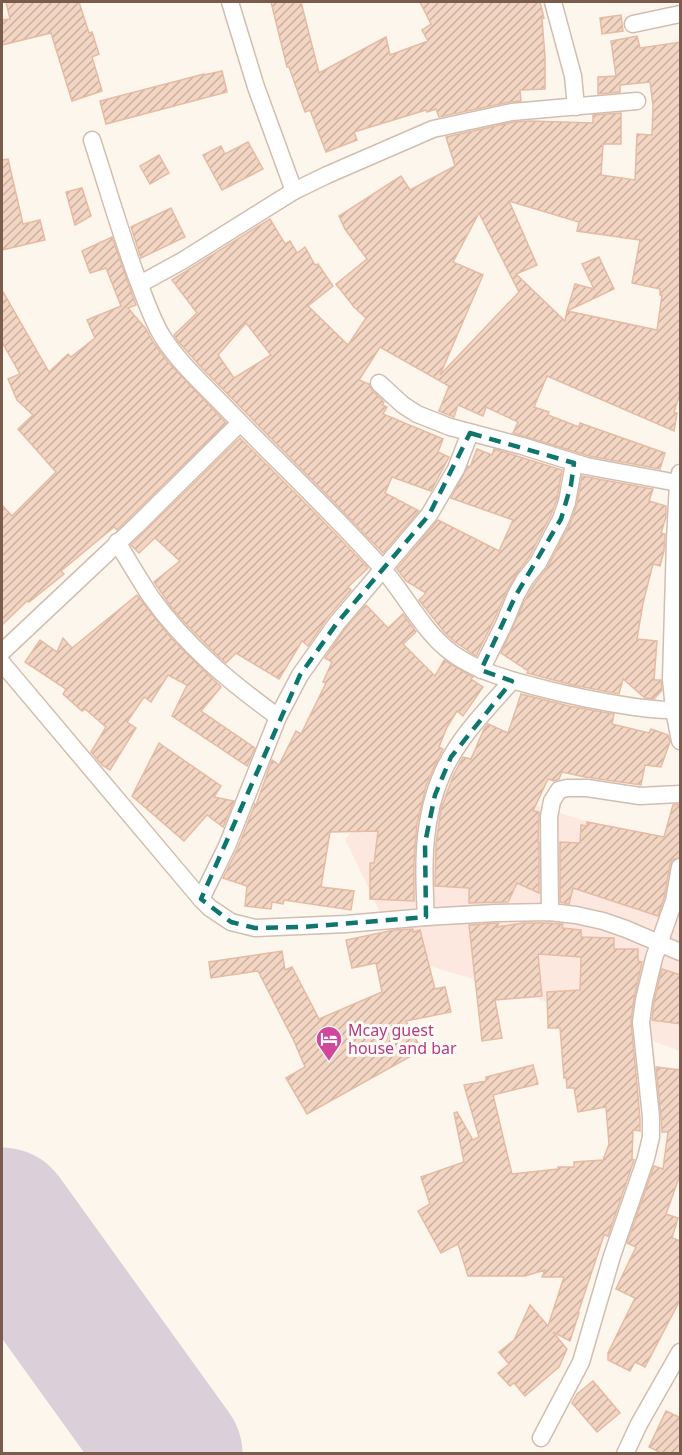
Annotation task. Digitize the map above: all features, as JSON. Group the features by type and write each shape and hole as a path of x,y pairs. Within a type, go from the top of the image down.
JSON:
{"street":[{"path":"231,2 256,87 294,191"},
{"path":"553,2 573,76 576,107"},
{"path":"633,24 681,14"},
{"path":"140,284 182,261 294,191 433,129 512,112 637,100"},
{"path":"92,140 125,244 148,308 162,336 184,364 383,569 430,633 443,646 481,670 512,681 610,704 677,710"},
{"path":"379,383 403,405 417,414 470,433 522,446 574,463 680,479 672,679 681,741"},
{"path":"2,652 137,525 240,423"},
{"path":"201,899 227,846 278,717 300,675 337,623 429,515 456,469 470,433"},
{"path":"481,670 516,595 538,563 561,519 571,485 574,463"},
{"path":"117,542 152,599 196,650 278,717"},
{"path":"2,663 201,899 231,922 255,928 346,924 426,916 550,912 603,921 681,952"},
{"path":"426,916 423,877 424,843 428,818 443,772 479,718 512,681"},
{"path":"550,912 549,817 552,801 559,790 587,788 640,796 681,794"},
{"path":"541,1437 581,1362 612,1256 646,1158 651,1137 651,1117 641,1022 658,943 674,901 681,867"},
{"path":"625,1454 639,1424 681,1352"}],"highlighted area":[{"path":"470,433 574,463 571,485 561,519 516,595 481,670 512,681 451,757 435,795 425,843 426,917 304,927 255,928 231,922 201,899 300,675 337,623 429,515"}],"shaded area":[{"path":"403,781 521,801 680,850 680,1051 530,996 402,958 345,839"}],"building":[{"path":"6,2 79,2 99,54 92,57 102,91 72,101 51,33 2,45 2,20 10,19"},
{"path":"271,2 301,2 319,73 386,37 390,55 428,41 422,30 431,24 420,2 540,2 544,18 542,19 545,89 520,90 521,101 439,117 436,109 427,112 426,110 354,132 357,140 326,152 310,110 305,112 289,67 287,67"},
{"path":"621,15 623,31 602,34 600,18"},
{"path":"637,36 640,48 681,42 681,391 674,412 677,413 674,431 547,376 534,407 579,427 580,423 665,453 660,469 589,456 513,433 518,422 486,407 483,416 458,405 454,417 439,411 449,386 380,347 359,380 369,384 384,402 382,405 387,407 383,414 443,439 438,452 449,457 431,491 392,477 385,493 419,511 383,553 177,340 174,335 197,313 172,280 270,219 285,244 290,241 297,253 305,247 315,265 318,264 333,286 308,306 348,345 366,318 336,284 367,259 345,229 339,216 401,176 410,190 455,166 446,137 514,122 593,123 593,115 621,113 621,144 603,144 601,175 635,180 637,134 652,135 653,105 650,82 620,85 620,92 598,94 598,77 616,76 611,41","holes":["509,201 579,222 577,231 640,240 632,283 660,289 660,295 662,295 657,330 567,311 565,321 516,274 537,265","479,213 519,292 440,375 483,275 453,262","246,323 271,355 234,378 218,355"]},
{"path":"222,71 227,92 106,124 100,101"},
{"path":"248,142 263,169 222,190 203,155 221,146 225,154"},
{"path":"159,155 169,173 150,184 140,166"},
{"path":"8,159 23,224 40,220 45,240 2,250 2,160"},
{"path":"82,188 91,216 75,225 66,192"},
{"path":"171,208 185,237 141,258 131,227"},
{"path":"112,237 136,305 128,308 146,329 168,362 226,423 117,530 114,527 61,571 64,574 29,602 27,601 2,625 2,505 12,516 56,472 18,429 33,415 17,400 8,379 20,374 2,342 2,290 49,372 68,354 71,357 95,338 87,320 121,306 106,268 90,273 82,251"},
{"path":"599,257 614,289 567,311 575,284 594,289 582,264"},
{"path":"240,438 368,568 348,587 351,590 308,646 302,641 279,679 236,653 226,663 217,655 172,608 154,582 180,561 155,538 139,553 131,545"},
{"path":"477,449 492,455 494,449 562,470 557,499 551,515 529,557 507,590 476,656 445,633 419,600 426,593 406,581 397,569 438,520 499,551 513,520 451,498 468,466 470,467"},
{"path":"582,476 653,489 649,501 666,506 666,517 661,533 665,534 664,551 660,566 653,564 637,639 657,641 654,680 661,680 662,690 654,699 645,698 623,679 619,694 527,673 528,671 501,653 525,600 547,568 570,524 577,504"},
{"path":"137,595 171,638 221,687 201,711 255,748 247,766 172,716 187,685 168,675 151,702 144,697 127,722 136,728 110,770 102,765 91,752 106,727 85,709 82,711 63,694 66,689 25,662 40,640 57,652 63,638 72,648"},
{"path":"366,605 388,628 403,614 416,632 403,644 435,676 444,660 473,677 471,679 483,687 463,716 457,711 447,727 439,747 443,749 426,786 417,824 414,901 370,899 370,863 374,863 378,831 330,832 321,887 354,891 351,910 284,900 283,904 272,902 271,909 245,906 247,886 223,878 256,805 272,760 279,765 296,731 301,734 326,683 323,682 332,662 325,658 345,629"},
{"path":"521,694 614,714 612,724 649,733 651,729 668,735 670,742 661,767 645,765 641,785 562,772 559,779 554,781 548,779 533,811 539,812 539,893 517,883 508,902 469,903 469,888 435,886 436,844 441,809 453,776 463,757 471,759 488,724 508,733"},
{"path":"159,743 221,786 214,797 234,801 223,827 207,815 184,841 132,796"},
{"path":"681,804 681,857 672,860 670,865 658,916 573,888 569,904 560,902 560,842 580,843 581,825 587,826 587,822 664,837 673,805"},
{"path":"499,923 497,927 523,923 563,924 562,928 581,930 581,937 614,938 614,949 638,949 638,961 642,962 631,1021 640,1118 640,1131 633,1130 632,1159 634,1160 608,1236 604,1235 570,1341 553,1332 567,1349 559,1367 525,1396 514,1383 510,1386 498,1373 509,1364 499,1352 514,1340 530,1305 548,1326 564,1277 542,1277 545,1270 525,1276 468,1276 458,1244 441,1253 418,1211 430,1204 421,1177 464,1162 454,1113 457,1112 473,1140 479,1137 464,1085 486,1081 486,1077 533,1065 538,1084 493,1095 512,1174 574,1167 574,1162 603,1160 609,1144 606,1107 578,1112 574,1088 567,1088 566,1077 564,1078 560,1028 548,1028 547,992 580,990 581,957 538,954 542,996 495,1000 502,1038 482,1041 469,925"},
{"path":"413,929 413,932 420,930 435,989 445,987 451,1012 406,1021 422,1050 307,1114 286,1078 305,1067 258,971 211,978 209,962 282,951 285,970 292,967 319,1019 382,992 376,963 352,968 346,940 394,930"},
{"path":"662,969 681,975 681,1024 652,1020"},
{"path":"656,1067 681,1070 681,1172 666,1214 678,1218 672,1238 681,1241 681,1298 645,1367 635,1362 630,1371 608,1360 608,1353 635,1298 616,1289 636,1247 627,1243 654,1166 663,1169 668,1132 662,1132"},
{"path":"593,1381 620,1413 597,1432 572,1403 577,1394"},
{"path":"666,1411 681,1418 681,1454 663,1454 649,1447"}],"runway":[{"path":"2,1218 172,1454"}],"place":[{"name":"Mcay guest house and bar","path":"329,1062"}]}
